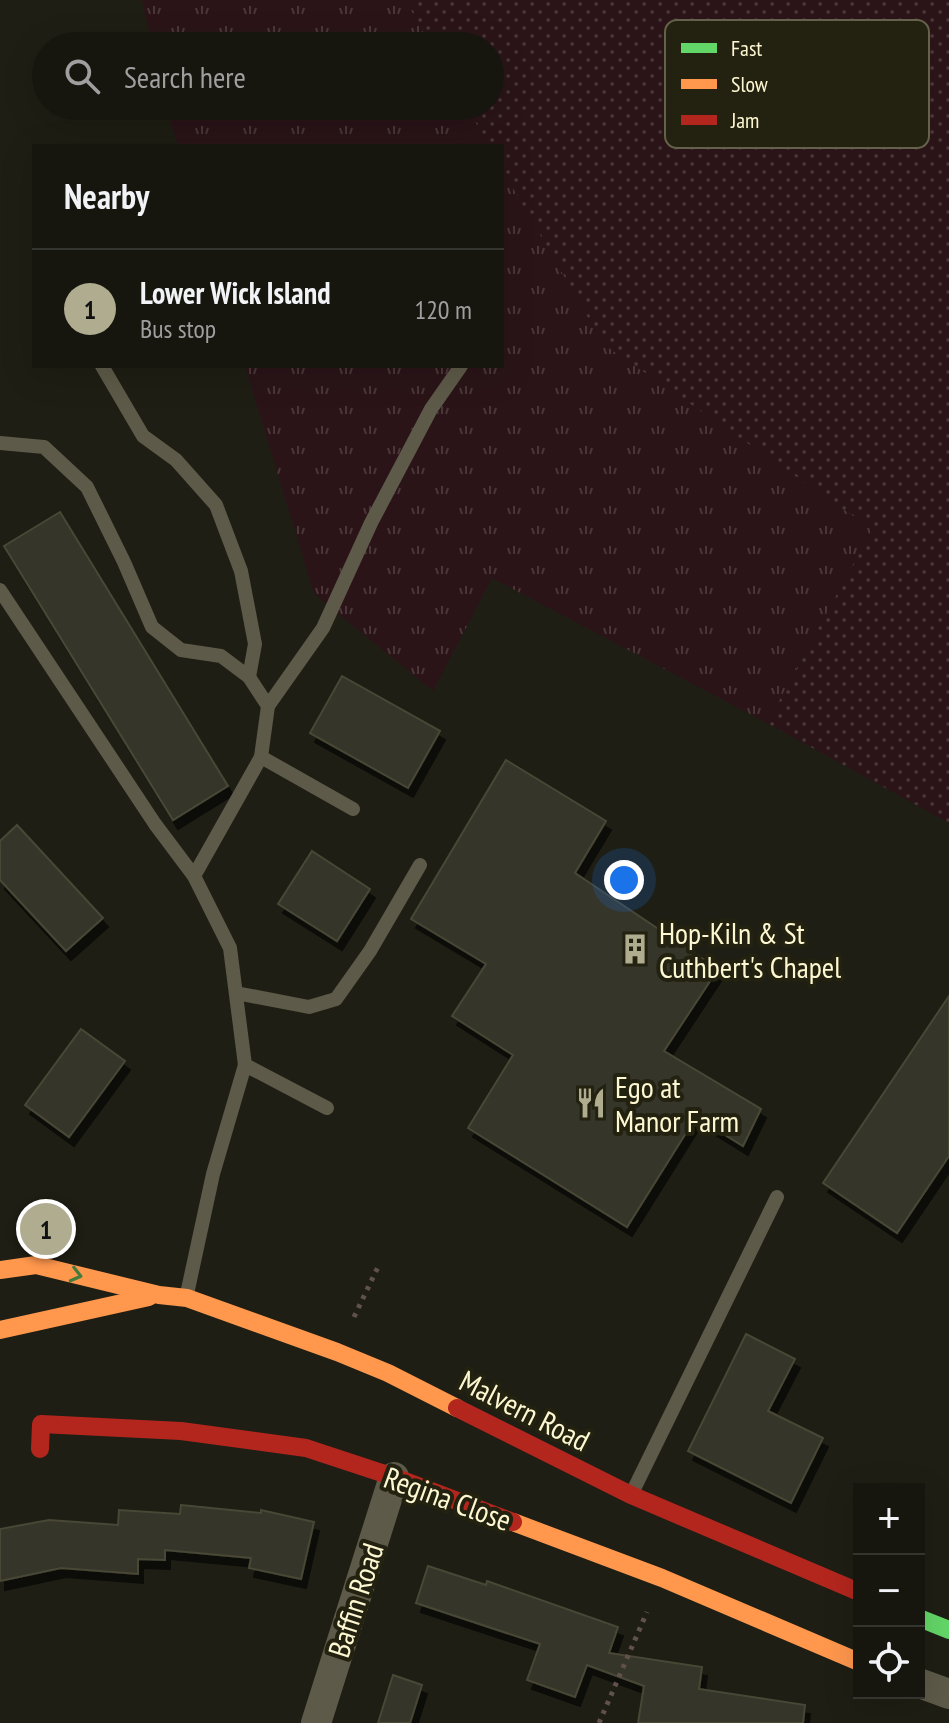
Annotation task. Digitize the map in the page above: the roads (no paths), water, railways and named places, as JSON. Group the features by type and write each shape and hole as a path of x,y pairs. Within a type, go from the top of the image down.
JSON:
{"main road":[{"name":"Malvern Road","path":"0,1270 36,1265 159,1295 187,1298 337,1352 388,1373 631,1495 853,1589"},
{"name":"Malvern Road","path":"0,1330 159,1295"},
{"name":"Regina Close","path":"40,1449 41,1424 181,1431 306,1448 394,1477 662,1578 853,1659"},
{"path":"925,1620 949,1630"}],"street":[{"name":"Baffin Road","path":"316,1723 394,1477"},
{"path":"925,1685 949,1694"}],"lane":[{"path":"103,368 143,436 176,460 216,505 241,571 255,644 249,677"},
{"path":"194,876 261,757 268,706 323,628 371,523 424,421 460,368"},
{"path":"0,443 44,447 87,487 152,627 181,650 221,656 249,677 268,706"},
{"path":"0,590 155,824 194,876 230,948 245,1065 213,1174 187,1298"},
{"path":"261,757 353,809"},
{"path":"236,993 309,1007 336,999 370,951 420,865"},
{"path":"245,1065 327,1108"},
{"path":"631,1495 777,1197"}],"place":[{"name":"Hop-Kiln & St Cuthbert's Chapel","path":"635,949"},
{"name":"Ego at Manor Farm","path":"591,1103"},
{"name":"Lower Wick Island","path":"46,1229"}]}
